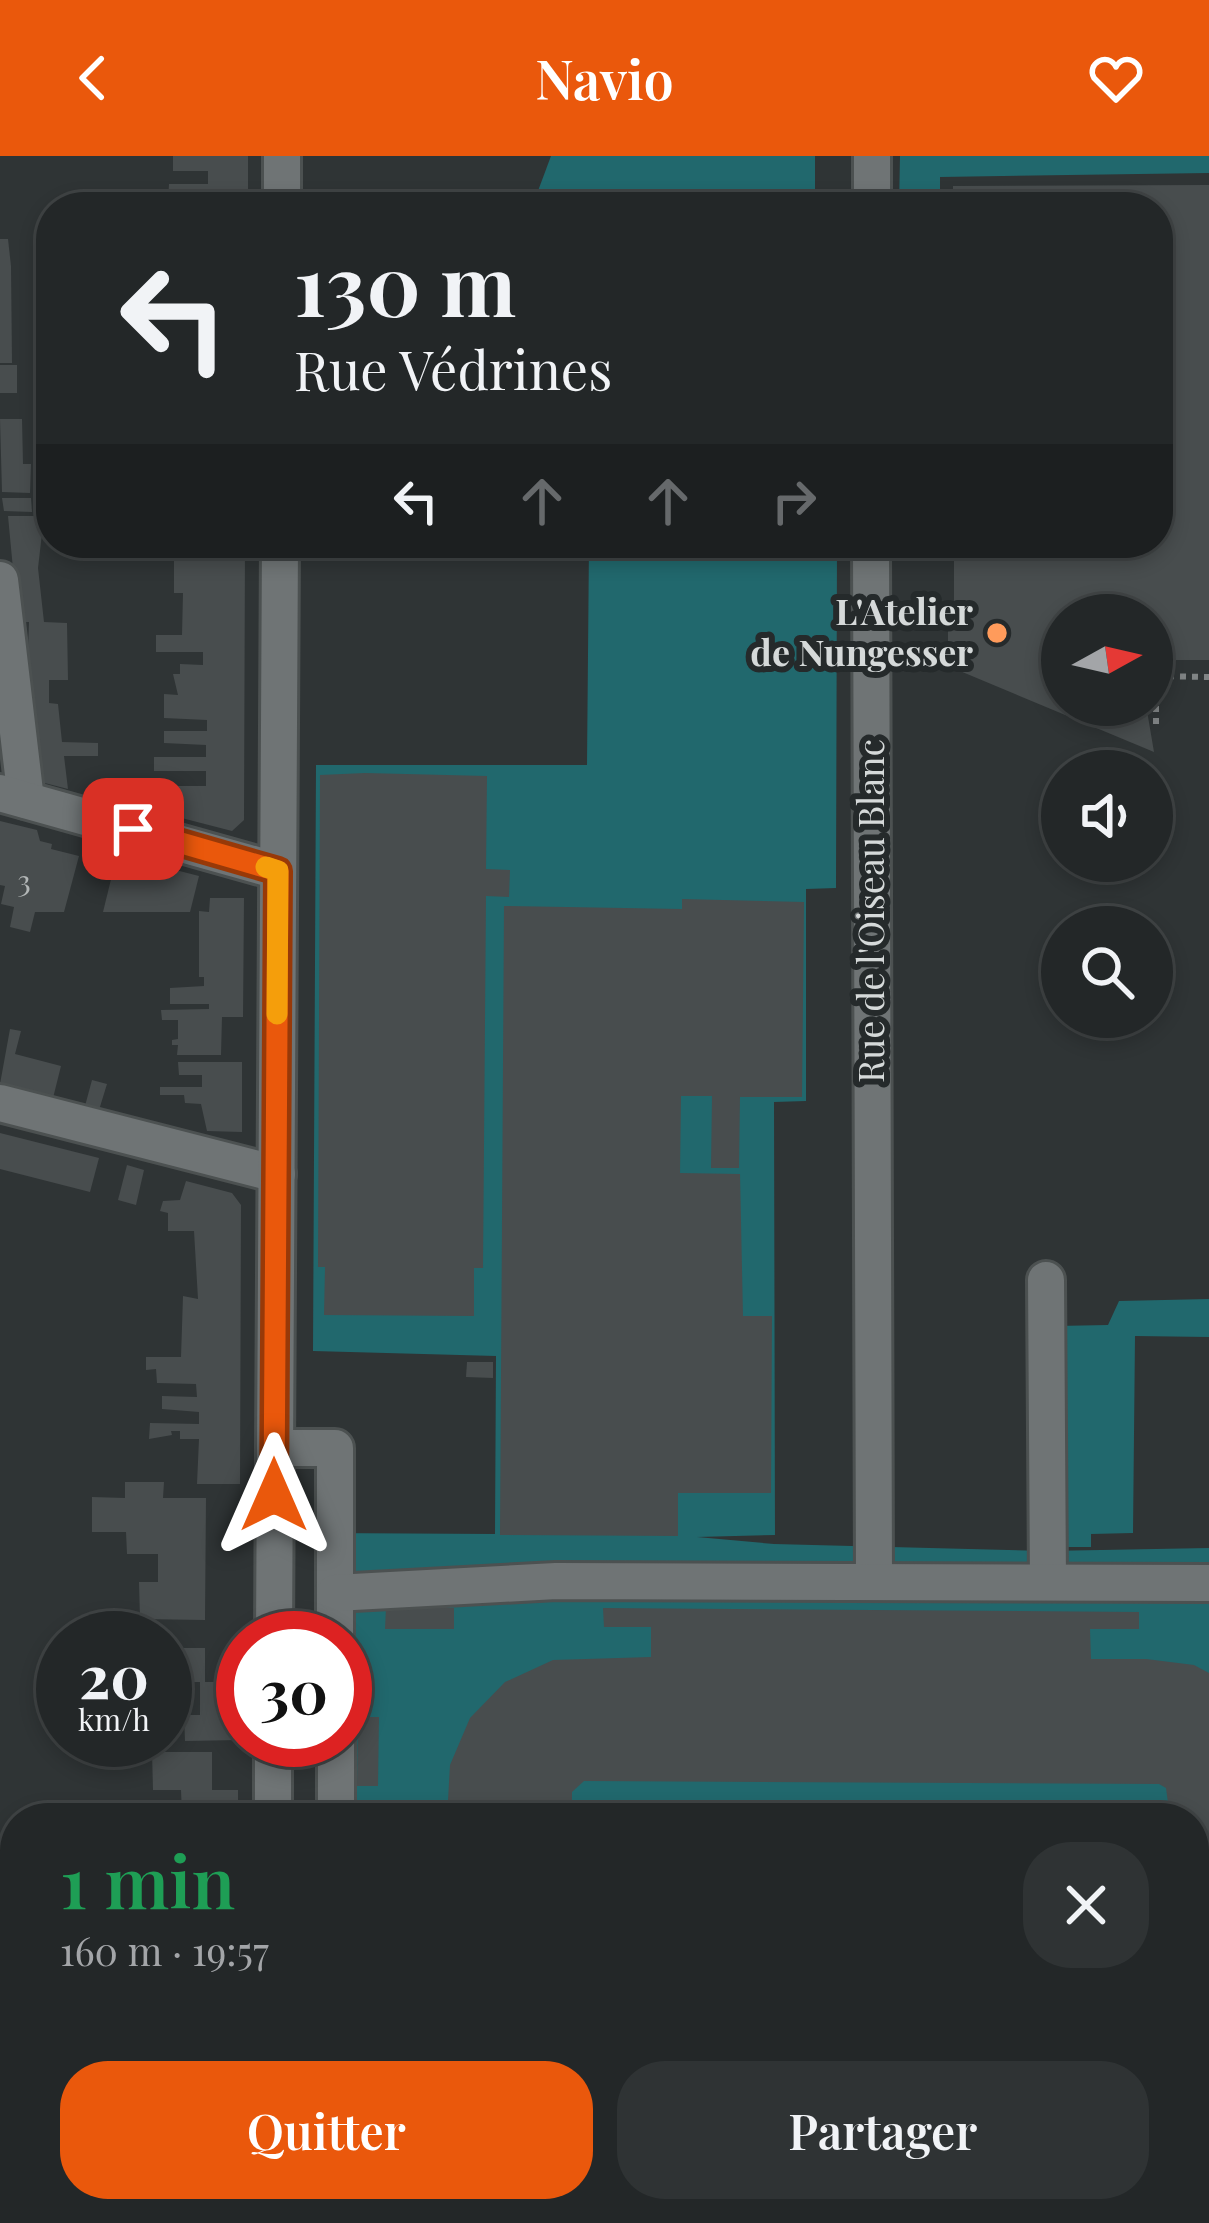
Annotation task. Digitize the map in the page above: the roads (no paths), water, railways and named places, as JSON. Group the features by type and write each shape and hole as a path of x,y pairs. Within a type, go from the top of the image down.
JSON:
{"street":[{"path":"282,156 282,192"},
{"path":"872,156 872,192"},
{"path":"274,1611 280,558"},
{"name":"Rue de l'Oiseau Blanc","path":"872,558 874,1582"},
{"path":"0,580 13,797 278,871"},
{"path":"0,1103 277,1174"},
{"path":"1046,1280 1048,1582"},
{"path":"275,1448 335,1448 335,1611"},
{"path":"335,1593 556,1581 1209,1583"},
{"path":"273,1767 273,1803"},
{"path":"335,1767 336,1803"}],"place":[{"name":"L'Atelier de Nungesser","path":"997,633"}]}
